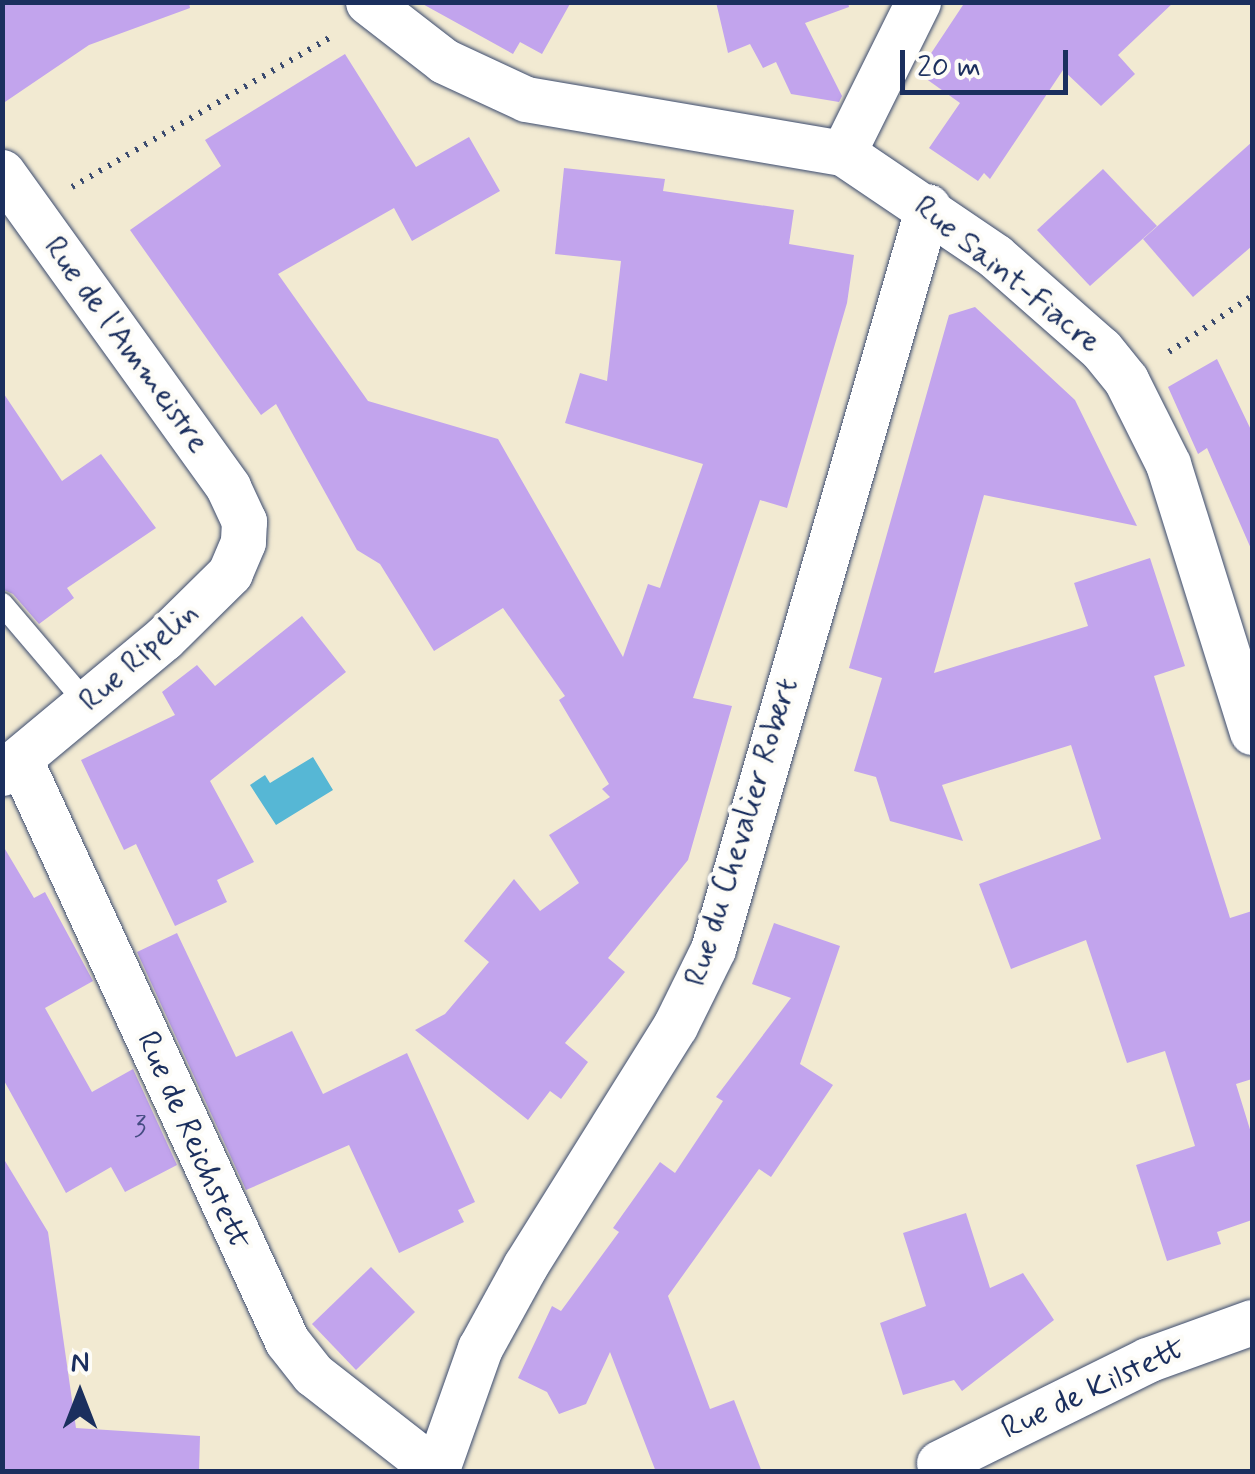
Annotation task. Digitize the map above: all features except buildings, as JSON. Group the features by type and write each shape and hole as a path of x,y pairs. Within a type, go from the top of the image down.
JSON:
{"street":[{"path":"843,153 918,2"},
{"name":"Rue Saint-Fiacre","path":"371,7 444,61 526,100 843,153 928,206 995,256 1102,350 1126,380 1168,464 1252,732"},
{"name":"Rue de l'Ammeistre","path":"2,172 228,487 244,521"},
{"name":"Rue du Chevalier Robert","path":"436,1471 480,1348 525,1266 675,1026 713,949 928,206"},
{"name":"Rue Ripelin","path":"11,767 87,704 230,573 243,542 244,521"},
{"name":"Rue de Reichstett","path":"11,767 287,1341 313,1374 436,1471"},
{"name":"Rue de Kilstett","path":"939,1463 1148,1360 1252,1322"}],"lane":[{"path":"2,604 87,704"}],"path":[{"path":"30,211 371,7"},
{"path":"1126,380 1252,296"}],"water":[{"path":"313,757 333,790 276,825 250,785 265,775 270,783"}]}
